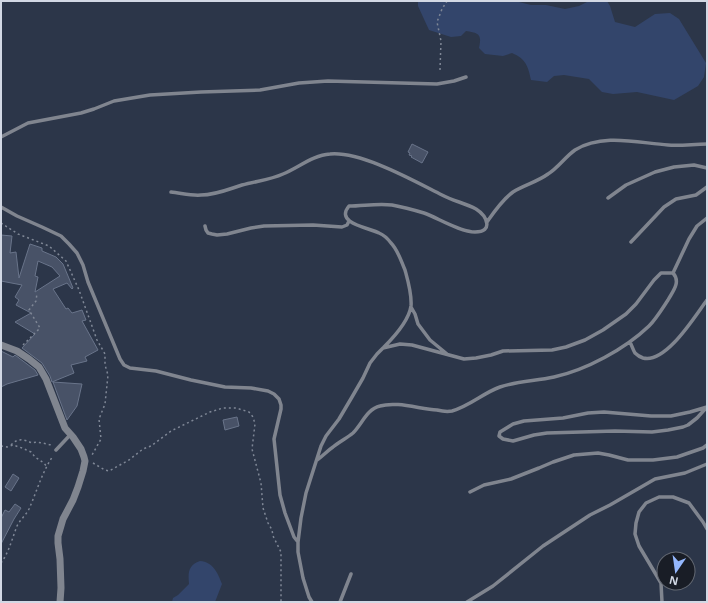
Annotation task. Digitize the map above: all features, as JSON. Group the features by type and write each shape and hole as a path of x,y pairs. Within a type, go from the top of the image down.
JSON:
{"street":[{"path":"1,345 17,351 29,359 38,368 46,379 65,428 81,449 86,461 78,487 63,519 58,536 60,559 60,602"}],"lane":[{"path":"1,137 28,123 81,113 114,101 132,97 201,92 260,90 299,83 328,81 437,84 466,77"},
{"path":"312,602 309,598 303,578 298,552 298,542 306,493 321,446 363,378 370,363 392,339 408,316 411,307 411,294 407,278 395,248 390,241 380,233 349,221 346,218 346,213 349,206 391,205 424,213 467,231 483,231 486,229 487,222 496,208 512,193 549,174 576,150 588,145 600,141 621,140 680,146 707,144"},
{"path":"171,192 199,195 217,193 283,174 316,158 329,154 345,154 378,165 442,195 471,206 479,211 487,222"},
{"path":"608,198 626,185 650,174 674,167 694,165 707,168"},
{"path":"631,242 664,207 676,198 696,195 707,187"},
{"path":"1,207 61,236 78,253 88,282 120,359 124,365 130,368 156,371 225,387 259,389 274,394 279,399 281,409 274,440 280,495 287,520 294,537 298,542"},
{"path":"673,273 689,239 697,226 707,218"},
{"path":"205,226 208,233 218,235 264,226 313,225 342,227 347,225 349,221"},
{"path":"383,348 400,344 420,347 464,359 491,355 503,351 552,350 566,347 585,340 603,330 626,314 661,273 673,273"},
{"path":"317,460 351,434 371,410 380,406 392,404 430,410 450,411 468,404 482,395 500,387 556,377 579,369 610,355 630,342 650,326 675,289 677,282 676,276 673,273"},
{"path":"630,342 632,349 639,357 647,359 658,356 672,345 707,300"},
{"path":"411,307 418,324 430,340 450,356"},
{"path":"707,407 697,418 683,428 652,432 615,431 547,433 513,441 503,439 499,436 500,432 513,424 524,421 563,418 588,413 604,412 671,416 707,407"},
{"path":"56,450 71,434"},
{"path":"470,492 484,485 511,479 574,455 598,453 609,454 628,460 653,460 677,456 703,448 707,445"},
{"path":"467,602 493,586 543,546 590,515 610,506 655,479 685,473 707,464"},
{"path":"662,602 661,583 639,546 635,534 636,524 640,512 646,503 660,497 673,497 689,503 707,529"},
{"path":"340,602 351,574"}],"path":[{"path":"440,70 440,41 437,22 447,1"},
{"path":"1,223 18,234 49,246 66,262 79,290 96,340 105,354 105,365 108,375 105,404 99,419 101,439 86,461 109,471 150,446 171,431 210,412 223,408 236,408 249,412 253,417 255,424 252,449 261,483 263,508 273,536 281,552 281,602"},
{"path":"17,351 40,328 29,310 36,301 37,293"},
{"path":"1,446 7,447 15,441 23,440 32,443 38,442 60,446"},
{"path":"11,445 31,452 47,467"},
{"path":"1,563 11,545 21,519 29,510 47,467 56,450"}],"shaded area":[{"path":"418,1 515,1 531,5 546,5 565,9 579,6 589,1 607,1 615,22 635,27 655,14 670,13 679,19 706,63 704,77 698,86 674,100 637,92 613,94 602,92 589,79 564,75 554,76 547,82 531,80 526,64 517,55 512,53 503,56 485,54 479,48 480,37 477,34 466,31 461,36 451,37 429,30 418,6"},
{"path":"200,561 208,563 212,566 217,572 222,584 215,602 172,602 173,598 189,584 189,573 191,567"}],"building":[{"path":"412,144 428,152 422,163 409,155 410,153 408,152"},
{"path":"1,235 12,236 10,253 16,252 19,278 30,244 42,248 42,251 56,257 63,264 73,288 72,289 67,283 53,289 66,309 68,308 72,313 82,310 86,320 82,321 98,350 85,357 87,361 71,365 74,373 52,382 42,363 22,348 35,334 15,322 31,313 16,305 19,300 15,297 22,285 1,281","holes":["38,261 52,267 60,276 35,292 38,277 35,276"]},
{"path":"1,351 13,357 15,355 35,370 38,375 1,387"},
{"path":"53,382 82,384 77,406 67,420"},
{"path":"237,417 239,426 225,430 223,420"},
{"path":"13,474 19,478 11,491 5,487"},
{"path":"15,504 21,508 1,544 1,518 5,510 9,512"}]}
